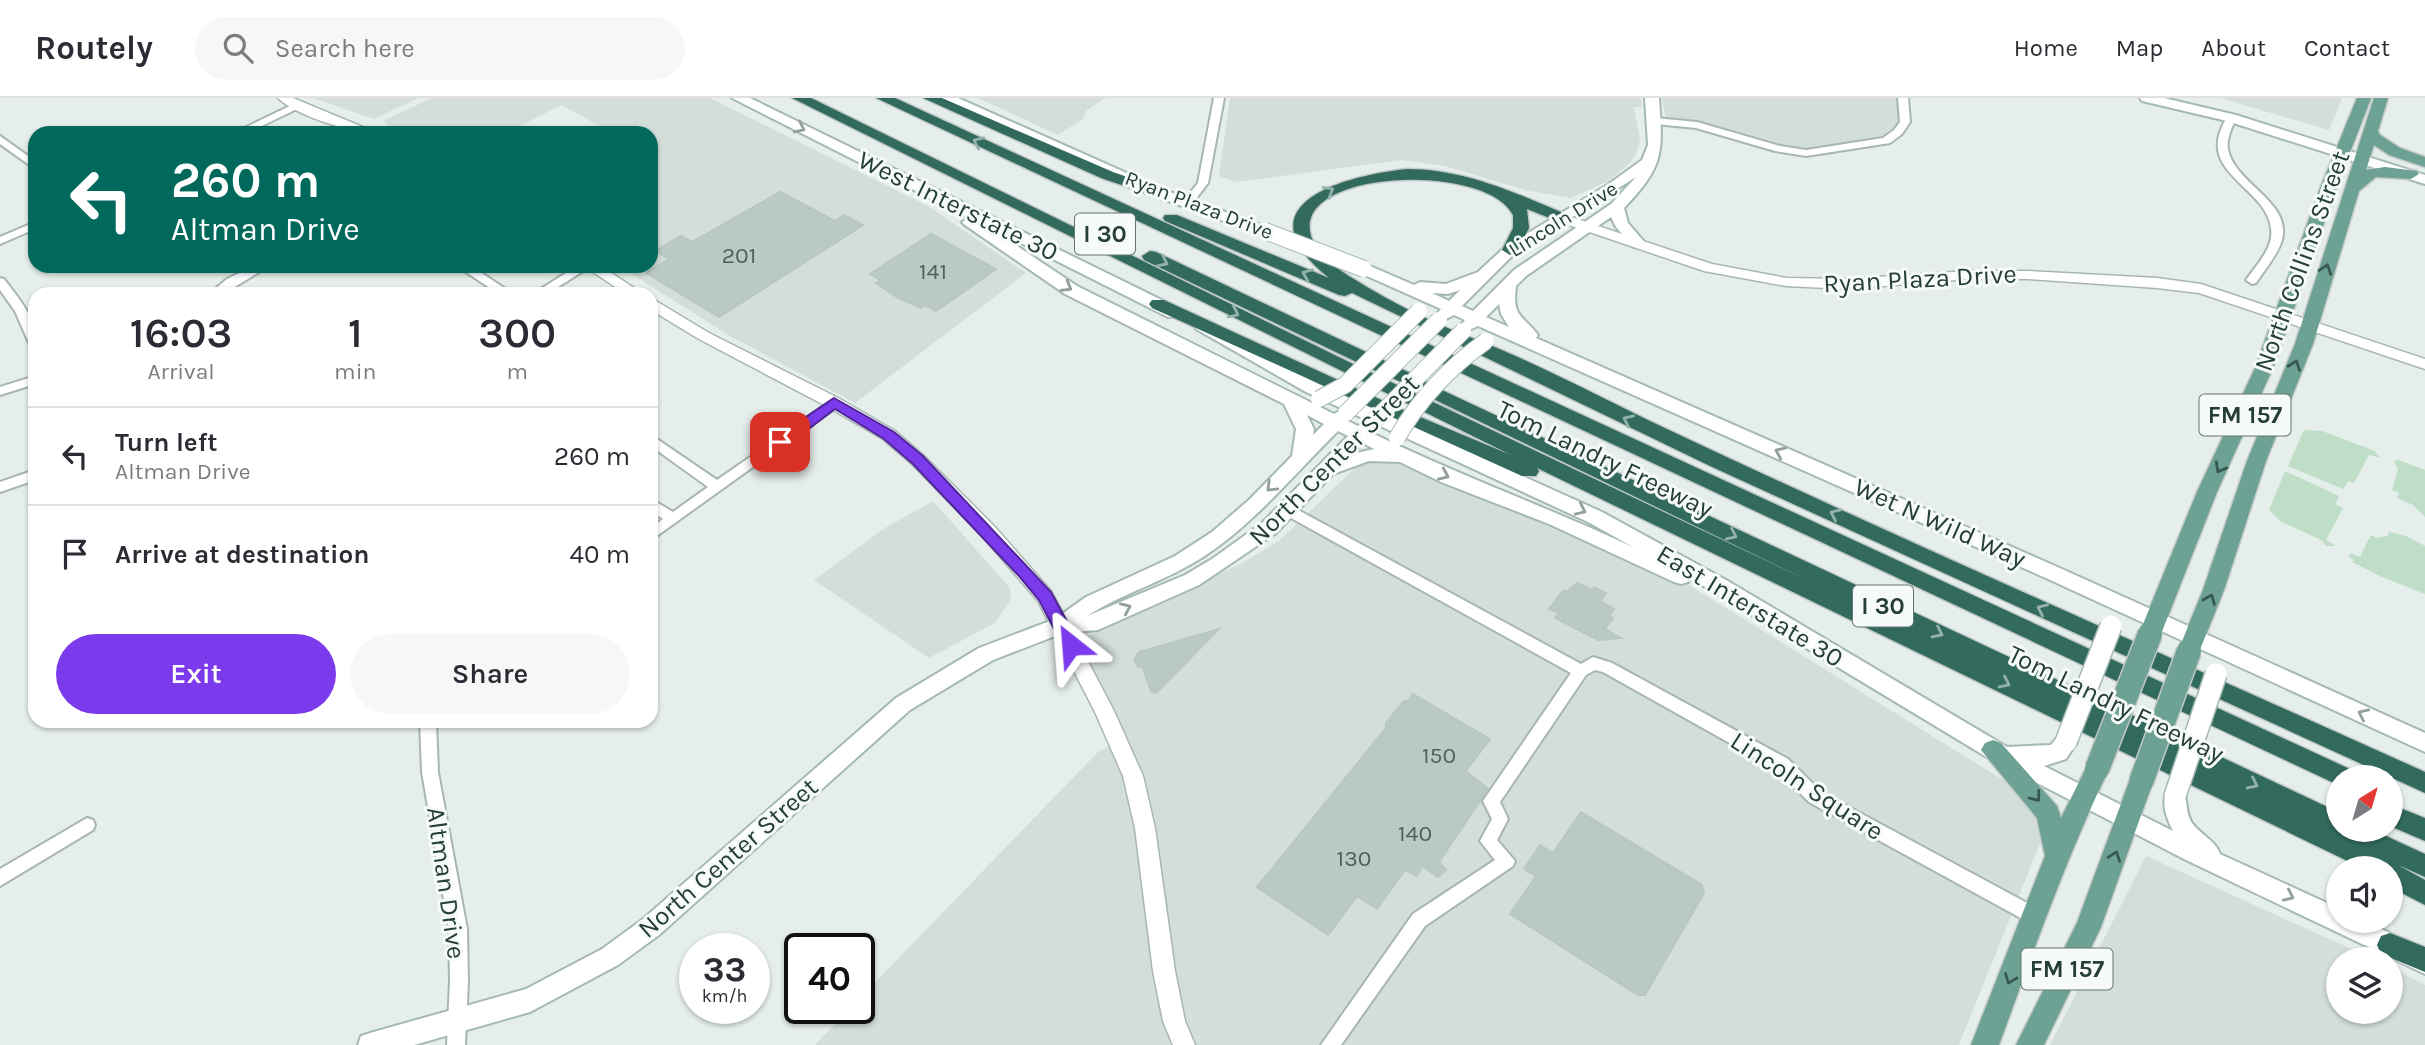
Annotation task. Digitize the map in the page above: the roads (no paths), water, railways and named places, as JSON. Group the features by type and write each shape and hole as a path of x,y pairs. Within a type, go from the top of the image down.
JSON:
{"highway":[{"name":"Tom Landry Freeway","path":"799,98 1335,362 2359,856"},
{"name":"Tom Landry Freeway","path":"883,98 2326,769"},
{"path":"930,98 1107,175 1162,194"},
{"name":"I 30","path":"832,114 872,127 1017,192 2326,818"},
{"path":"1023,163 1216,236 1423,321"},
{"path":"1562,218 1504,194 1446,176 1400,173 1364,178 1335,187 1311,205 1304,217 1302,231 1307,245 1321,263 1379,300 1564,390 2425,783"},
{"path":"1504,194 1521,212 1523,224 1510,250"},
{"path":"1158,304 1398,413 1921,643"},
{"path":"1922,581 2022,643 2326,783"},
{"path":"2165,665 2425,773"},
{"path":"2403,804 2425,814"},
{"path":"2283,818 2355,856"},
{"path":"2403,820 2425,830"},
{"path":"2374,842 2425,866"},
{"name":"Tom Landry Freeway","path":"2403,877 2425,887"},
{"path":"2403,880 2425,893"},
{"path":"2390,946 2425,962"}],"main road":[{"name":"West Interstate 30","path":"739,98 1158,304 1312,388 1355,421"},
{"name":"Ryan Plaza Drive","path":"947,98 1162,194 1364,269 1453,307"},
{"name":"Lincoln Drive","path":"1453,307 1510,250 1622,182 1646,163 1654,145 1656,121 1652,98"},
{"path":"2147,98 2344,147"},
{"path":"2199,98 2420,175"},
{"name":"North Collins Street","path":"1984,1045 2057,856 2082,796 2097,769 2193,523 2243,418 2364,98"},
{"name":"North Collins Street","path":"2030,1045 2088,927 2225,560 2248,485 2311,325 2381,98"},
{"path":"2370,131 2376,140 2389,149 2425,162"},
{"name":"Lincoln Drive","path":"1476,318 1510,283 1543,255 1616,207 1643,179 1647,172 1646,163"},
{"path":"2350,193 2359,179 2370,173 2420,175"},
{"path":"930,193 1001,245 1071,290 1290,398 1355,421 1405,452 1619,547 1795,632"},
{"path":"1616,207 1621,224 1638,244"},
{"path":"1401,284 1448,289 1486,274"},
{"path":"1510,283 1506,301 1509,317 1557,354"},
{"path":"1290,398 1306,401 1319,399 1345,385 1423,321 1418,299 1401,284"},
{"name":"North Center Street","path":"370,1045 457,1033 530,1000 610,957 651,927 903,704 931,685 986,654 1062,625 1091,624 1192,580 1241,551 1318,477 1423,321 1453,307"},
{"name":"Wet N Wild Way","path":"1453,307 2055,574 2153,627 2295,683 2425,743"},
{"name":"North Center Street","path":"1062,625 1080,608 1200,550 1246,512 1301,458 1468,342 1476,318"},
{"path":"1405,452 1411,414 1469,353 1468,342 1499,338 1531,342"},
{"path":"1290,398 1305,429 1301,458"},
{"name":"East Interstate 30","path":"1355,421 1595,517 1676,560 1993,750 2127,820 2239,873"},
{"path":"1318,477 1350,460 1368,455 1405,452"},
{"path":"1993,750 2014,756 2041,757 2058,753 2066,743 2111,626 2109,615 2097,601 2055,574"},
{"path":"2295,683 2238,668 2224,669 2216,674 2175,796 2174,811 2179,823 2195,843 2239,873 2326,914"},
{"path":"1993,750 2048,814 2057,856"},
{"path":"2364,933 2390,946"}],"street":[{"path":"284,98 352,126"},
{"path":"1187,203 1203,183 1219,98"},
{"path":"1656,121 1697,125 1779,149 1806,153 1886,141 1898,132 1905,122 1904,103 1892,98"},
{"path":"254,126 298,106"},
{"path":"2231,118 2223,139 2225,158 2262,200 2277,230 2277,238 2252,280"},
{"path":"0,139 28,161"},
{"name":"Ryan Plaza Drive","path":"1562,218 1709,268 1786,282 1847,284 1968,275 2028,275 2132,281 2201,289 2284,315"},
{"path":"0,241 28,228"},
{"path":"224,287 249,273"},
{"path":"474,273 496,287"},
{"path":"550,287 574,273"},
{"path":"602,273 625,287"},
{"path":"0,282 20,310 28,328"},
{"path":"658,307 704,336 834,402 889,435 918,460 1045,596 1062,625 1133,776 1145,828 1164,971 1174,1021 1184,1045"},
{"path":"2284,315 2425,364"},
{"path":"0,391 28,382"},
{"path":"658,530 834,402"},
{"path":"658,445 718,488"},
{"path":"0,487 28,477"},
{"path":"658,509 673,519"},
{"path":"1287,509 1581,671 1492,801 1500,819 1488,841 1507,861 1419,920 1330,1045"},
{"name":"Lincoln Square","path":"1581,671 1593,663 1607,667 1782,764 1815,797 2035,916"},
{"name":"Altman Drive","path":"428,728 430,772 458,929 457,1033"},
{"path":"0,878 87,825"}]}
